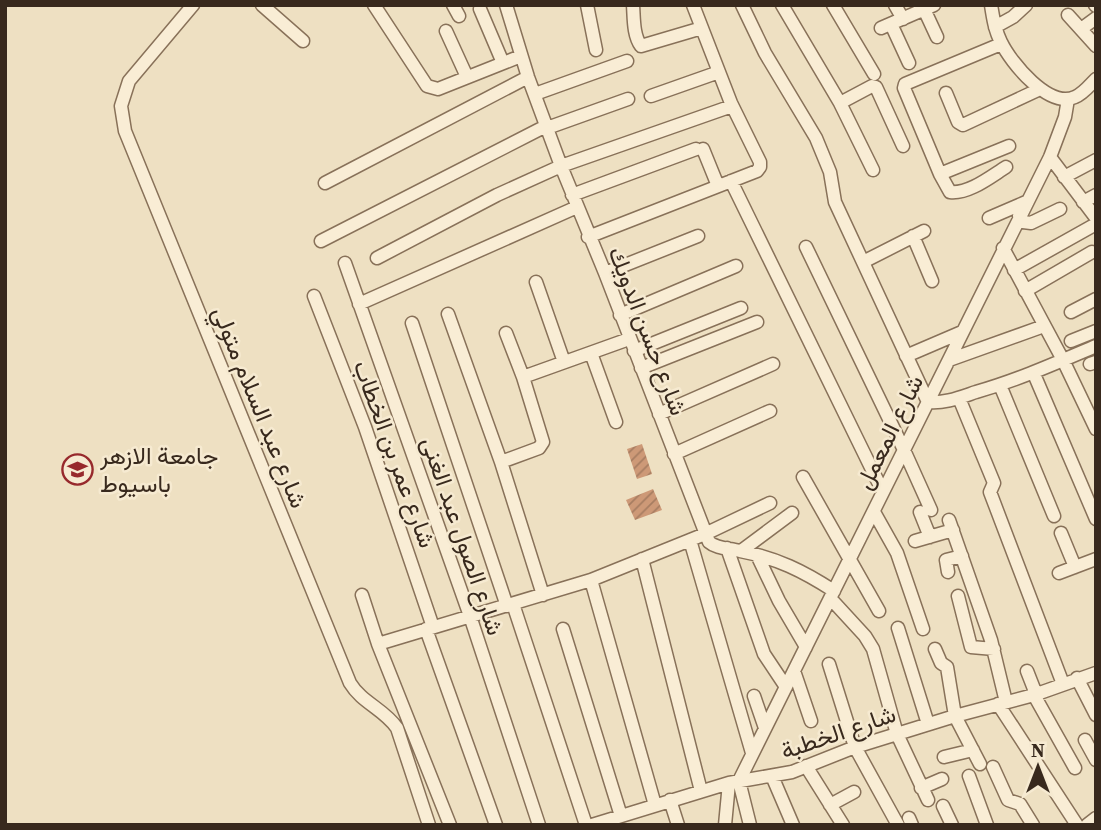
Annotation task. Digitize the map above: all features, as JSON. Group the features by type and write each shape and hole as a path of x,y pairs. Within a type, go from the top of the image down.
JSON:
{"street":[{"name":"شارع عبد السلام متولي","path":"193,5 129,81 121,106 125,131 350,683 363,700 388,717 397,728 429,825"},
{"path":"262,5 303,41"},
{"path":"374,5 430,88 438,89 521,56"},
{"name":"شارع حسن الدويك","path":"506,5 546,127 705,534"},
{"path":"587,5 596,50"},
{"path":"633,5 635,27 641,46 702,28"},
{"path":"588,237 757,172 760,167 732,106 692,5"},
{"path":"742,5 765,53 822,151 830,172 835,202 928,402 959,398 1034,374 1096,346"},
{"path":"782,5 840,103 873,170"},
{"path":"833,5 874,74"},
{"path":"887,42 888,23 895,5"},
{"path":"991,5 1001,44 1015,64 1040,89 1053,97 1068,99 1090,93 1096,79"},
{"path":"995,27 1013,17 1026,5"},
{"path":"888,23 929,7 937,37"},
{"path":"480,9 503,63"},
{"path":"1068,15 1096,46"},
{"path":"1081,29 1096,18"},
{"path":"888,23 909,63"},
{"path":"446,31 467,77"},
{"path":"1001,44 904,86 904,89 950,192 955,193 977,185 1006,167"},
{"path":"535,94 627,61"},
{"path":"651,96 719,72"},
{"path":"325,183 528,77"},
{"path":"840,103 872,86 876,87 903,146"},
{"path":"946,93 958,122 963,125 1040,89"},
{"path":"321,241 546,127 628,99"},
{"name":"شارع المعمل","path":"725,825 734,782 786,687 1050,157 1065,117 1068,99"},
{"path":"377,258 497,195 561,166 732,106"},
{"path":"940,174 1009,146"},
{"path":"359,304 574,201 700,149 725,184 883,492"},
{"path":"1050,157 1096,218"},
{"path":"1064,177 1096,160"},
{"path":"1083,202 1096,195"},
{"path":"989,218 1026,202"},
{"path":"1019,216 1023,222 1031,223 1060,209"},
{"path":"1014,270 1096,224"},
{"path":"863,262 919,234 932,281"},
{"path":"605,273 698,236"},
{"path":"806,247 904,450 925,511 930,537"},
{"path":"1003,248 1063,360 1096,429"},
{"path":"1025,291 1092,252"},
{"name":"شارع الصول عبد الغنى","path":"345,263 470,616 539,825"},
{"path":"620,315 736,266"},
{"path":"536,282 564,362"},
{"name":"شارع عمر بن الخطاب","path":"314,296 365,427 496,825"},
{"path":"1071,312 1096,299"},
{"path":"523,377 591,353 631,345 741,308"},
{"path":"448,314 543,595"},
{"path":"641,368 757,322"},
{"path":"412,323 586,825"},
{"path":"948,360 1044,326"},
{"path":"906,356 962,332"},
{"path":"1072,341 1095,332"},
{"path":"500,462 539,448 543,442 506,333"},
{"path":"591,353 616,422"},
{"path":"659,414 773,364"},
{"path":"1034,374 1096,519"},
{"path":"1000,385 1054,516"},
{"path":"959,398 994,484 990,492 1063,684"},
{"path":"674,454 770,411"},
{"path":"803,477 879,611"},
{"path":"378,645 591,580 705,534 770,503"},
{"path":"874,512 897,553 923,629"},
{"path":"741,551 792,513"},
{"path":"915,541 930,537 951,525 994,649 1002,703 1027,749 1077,825"},
{"path":"1061,533 1075,567"},
{"path":"705,534 712,545 801,569 832,595 873,649 897,734 924,794 942,779"},
{"path":"690,540 752,753"},
{"path":"727,548 764,654 786,687"},
{"path":"757,555 779,601 806,647"},
{"path":"948,572 946,560 962,556"},
{"path":"642,559 701,791"},
{"path":"1059,573 1096,559"},
{"path":"591,580 655,805"},
{"path":"362,594 378,645 450,825"},
{"path":"958,596 971,647 994,649"},
{"path":"898,628 928,724"},
{"path":"563,629 621,816"},
{"path":"935,649 941,663 947,667 955,716 973,750 1008,800 1011,803 1020,803 1033,825"},
{"path":"829,664 855,747 906,823"},
{"path":"794,671 811,721"},
{"path":"1027,671 1035,694 1075,768"},
{"name":"شارع الخطبة","path":"592,825 734,782 792,772 855,747 1035,694 1096,673"},
{"path":"1077,678 1096,715"},
{"path":"754,696 765,728"},
{"path":"1085,740 1096,760"},
{"path":"944,757 973,750"},
{"path":"806,766 842,825"},
{"path":"772,776 793,825"},
{"path":"969,776 987,825"},
{"path":"734,782 750,825"},
{"path":"830,805 854,792"},
{"path":"670,800 678,825"},
{"path":"943,806 952,825"}],"building":[{"path":"642,444 652,474 637,479 627,449"},
{"path":"653,489 662,510 635,520 626,500"}],"place":[{"name":"جامعة الازهر باسيوط","path":"77,469"}]}
